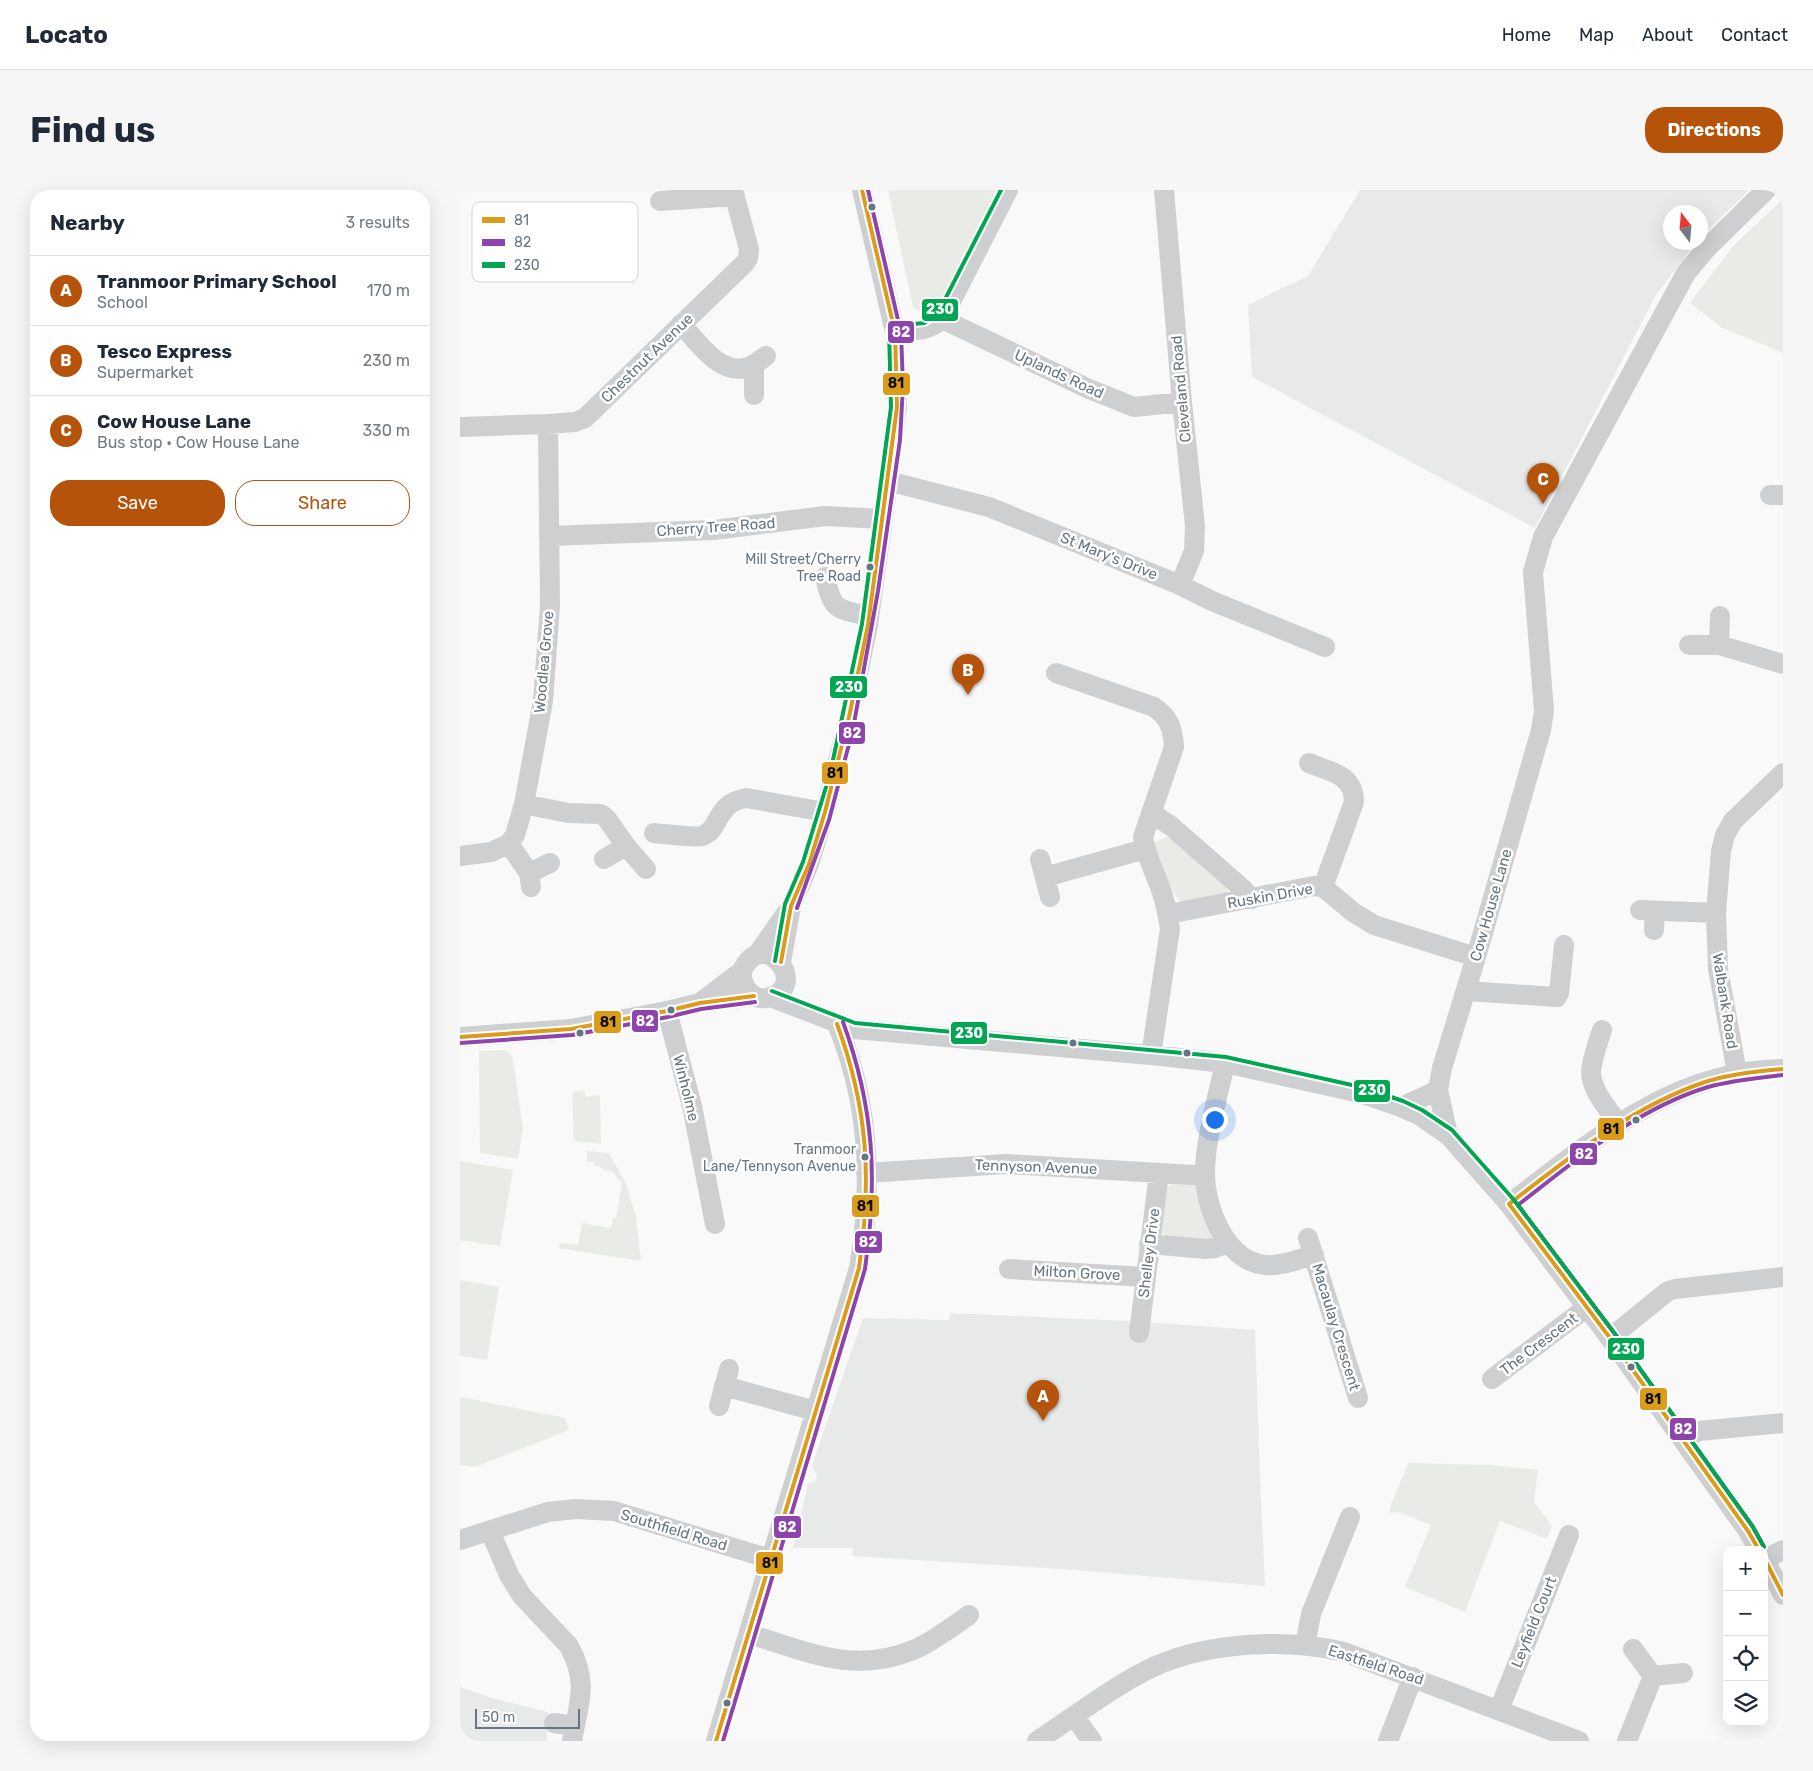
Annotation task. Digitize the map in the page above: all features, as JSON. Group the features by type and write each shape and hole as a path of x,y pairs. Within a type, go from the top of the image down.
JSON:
{"street":[{"path":"757,955 791,906 826,812 850,717 869,616 883,519 897,407 894,332 862,190"},
{"path":"894,332 922,330 934,327 942,320 1008,190"},
{"name":"Cleveland Road","path":"1164,190 1182,402 1195,526 1194,551 1180,585"},
{"name":"Cow House Lane","path":"1448,1135 1438,1090 1442,1068 1541,730 1544,711 1533,572 1537,554 1543,537 1686,273 1706,249 1766,190"},
{"path":"660,200 734,193"},
{"name":"Chestnut Avenue","path":"460,427 548,424 575,422 585,418 745,263 748,258 749,249 734,193"},
{"name":"Uplands Road","path":"942,320 1089,389 1134,407 1182,402"},
{"path":"681,324 715,360 727,366 747,368 760,360 754,395"},
{"name":"Woodlea Grove","path":"508,844 515,835 524,804 543,701 550,606 548,424"},
{"name":"St Mary's Drive","path":"888,481 989,507 1180,585 1212,601 1324,647"},
{"name":"Cherry Tree Road","path":"549,536 714,530 825,516 883,519"},
{"path":"826,577 833,603 842,610 869,616"},
{"path":"1719,645 1720,616"},
{"path":"1689,645 1719,645 1783,664"},
{"path":"1066,683 1154,707 1162,712 1173,732 1174,746 1143,836 1145,848 1162,892 1168,914 1169,938 1151,1055"},
{"path":"1315,771 1344,778 1350,783 1354,793 1354,802 1323,887"},
{"name":"Walbank Road","path":"1737,1073 1718,969 1716,913 1721,851 1725,835 1733,821 1783,773"},
{"path":"654,833 702,836 709,832 726,806 746,798 826,812"},
{"path":"524,804 568,813 601,814 646,869"},
{"path":"1151,813 1171,826 1252,899"},
{"path":"460,856 491,852 508,844 530,880 550,863"},
{"path":"604,859 626,846"},
{"path":"1050,898 1042,868 1145,848"},
{"name":"Ruskin Drive","path":"1168,914 1252,899 1308,886 1323,887 1353,912 1374,925 1476,956"},
{"path":"460,1036 571,1029 700,1003 777,994 786,980 783,965 791,906"},
{"path":"1650,917 1716,913"},
{"path":"1466,991 1557,997 1564,945"},
{"path":"700,1003 742,971 750,958 764,954 772,956 783,965 794,988 829,1020 851,1062 862,1112 866,1172 864,1236 859,1268 716,1741"},
{"path":"742,971 744,985 748,992 854,1029 1225,1063 1360,1093 1419,1115 1448,1135 1509,1204 1610,1338 1748,1530 1757,1546"},
{"name":"Winholme","path":"667,1011 692,1106 715,1224"},
{"path":"1602,1030 1591,1071 1592,1080 1596,1090 1618,1123"},
{"name":"Macaulay Crescent","path":"1225,1063 1206,1153 1205,1174 1209,1197 1218,1225 1228,1244 1242,1258 1266,1265 1311,1246 1358,1398"},
{"path":"1509,1204 1582,1148 1618,1123 1661,1098 1704,1081 1737,1073 1760,1069 1783,1069"},
{"path":"1401,1107 1438,1090"},
{"name":"Tennyson Avenue","path":"866,1172 1006,1164 1205,1174"},
{"name":"Shelley Drive","path":"1139,1333 1159,1173"},
{"path":"1149,1244 1206,1249 1228,1244"},
{"name":"Milton Grove","path":"1008,1269 1146,1277"},
{"path":"1610,1338 1668,1291 1783,1277"},
{"name":"The Crescent","path":"1492,1379 1586,1308"},
{"path":"719,1406 726,1377 815,1411"},
{"path":"1683,1439 1699,1431 1783,1423"},
{"name":"Southfield Road","path":"460,1540 548,1512 576,1510 614,1511 770,1559"},
{"path":"1305,1645 1312,1614 1350,1517"},
{"path":"490,1531 509,1575 522,1596 569,1646 580,1671 582,1688 574,1734 554,1723"},
{"name":"Leyfield Court","path":"1499,1710 1568,1535"},
{"path":"1768,1557 1783,1550"},
{"path":"1768,1564 1783,1595"},
{"path":"749,1634 834,1659 862,1662 915,1650 969,1615"},
{"name":"Eastfield Road","path":"1038,1741 1111,1690 1154,1666 1216,1649 1252,1644 1305,1645 1344,1652 1579,1741"},
{"path":"1633,1649 1653,1676"},
{"path":"1653,1676 1683,1673"},
{"path":"1627,1741 1653,1676"},
{"path":"1388,1741 1413,1677"},
{"path":"1074,1716 1092,1741"}],"shaded area":[{"path":"888,190 999,190 943,300 930,312 922,312 913,307"},
{"path":"1360,190 1749,190 1708,230 1708,205 1663,205 1663,250 1691,250 1657,293 1535,528 1252,377 1248,305 1308,276"},
{"path":"1783,199 1783,353 1721,327 1690,303 1734,245"},
{"path":"1167,837 1174,839 1229,887 1227,895 1190,903 1180,901 1164,873 1154,842"},
{"path":"504,1050 511,1054 513,1059 523,1128 518,1159 480,1153 479,1051"},
{"path":"584,1090 586,1097 600,1095 601,1144 574,1141 572,1092"},
{"path":"587,1151 609,1153 626,1184 636,1216 641,1261 559,1248 560,1243 578,1245 582,1223 611,1228 613,1218 616,1218 622,1184 612,1171 602,1170 602,1167 594,1166 594,1162 587,1162"},
{"path":"460,1161 513,1170 500,1246 460,1240"},
{"path":"1182,1180 1197,1184 1215,1235 1210,1240 1167,1237 1162,1233 1160,1225 1165,1191 1171,1185"},
{"path":"460,1280 499,1287 487,1360 460,1356"},
{"path":"950,1313 1130,1321 1255,1330 1265,1586 1062,1569 852,1556 853,1548 793,1548 808,1484 815,1481 817,1476 812,1465 863,1318 949,1320"},
{"path":"460,1397 565,1418 569,1430 475,1467 460,1465"},
{"path":"1408,1463 1489,1465 1538,1470 1534,1502 1552,1526 1547,1539 1500,1521 1465,1612 1405,1587 1431,1525 1398,1512 1390,1513 1390,1507"},
{"path":"460,1687 495,1699 548,1712 547,1741 460,1741"}],"transit line":[{"name":"81","path":"781,962 791,906 809,864 825,812 849,717 868,625 897,407 895,332 862,190"},
{"name":"82","path":"797,908 829,820 853,729 878,591 900,440 903,386 901,333 868,190"},
{"name":"230","path":"775,961 785,904 803,862 830,774 862,624 891,407 889,330 894,326 924,323 937,315 1001,190"},
{"name":"230","path":"772,991 855,1023 1226,1057 1361,1087 1403,1101 1422,1110 1452,1130 1514,1200 1615,1334 1753,1527 1763,1546"},
{"name":"81","path":"460,1037 571,1029 700,1003 754,996"},
{"name":"82","path":"460,1043 572,1035 701,1009 755,1002"},
{"name":"82","path":"723,1741 865,1269 871,1204 870,1144 861,1084 843,1022"},
{"name":"81","path":"716,1741 859,1268 865,1205 866,1174 864,1144 855,1085 837,1024"},
{"name":"81","path":"1757,1546 1748,1531 1610,1338 1509,1204 1602,1135 1627,1119 1678,1092 1714,1079 1743,1073 1783,1069"},
{"name":"82","path":"1763,1546 1753,1527 1615,1334 1518,1205 1608,1137 1656,1108 1708,1087 1736,1081 1783,1075"},
{"name":"81","path":"1768,1566 1783,1595"}],"place":[{"name":"Cow House Lane","path":"1543,504"},
{"name":"Mill Street/Cherry Tree Road","path":"870,567"},
{"name":"Tesco Express","path":"968,695"},
{"name":"Tranmoor Lane/Tennyson Avenue","path":"865,1157"},
{"name":"Tranmoor Primary School","path":"1043,1421"}]}
